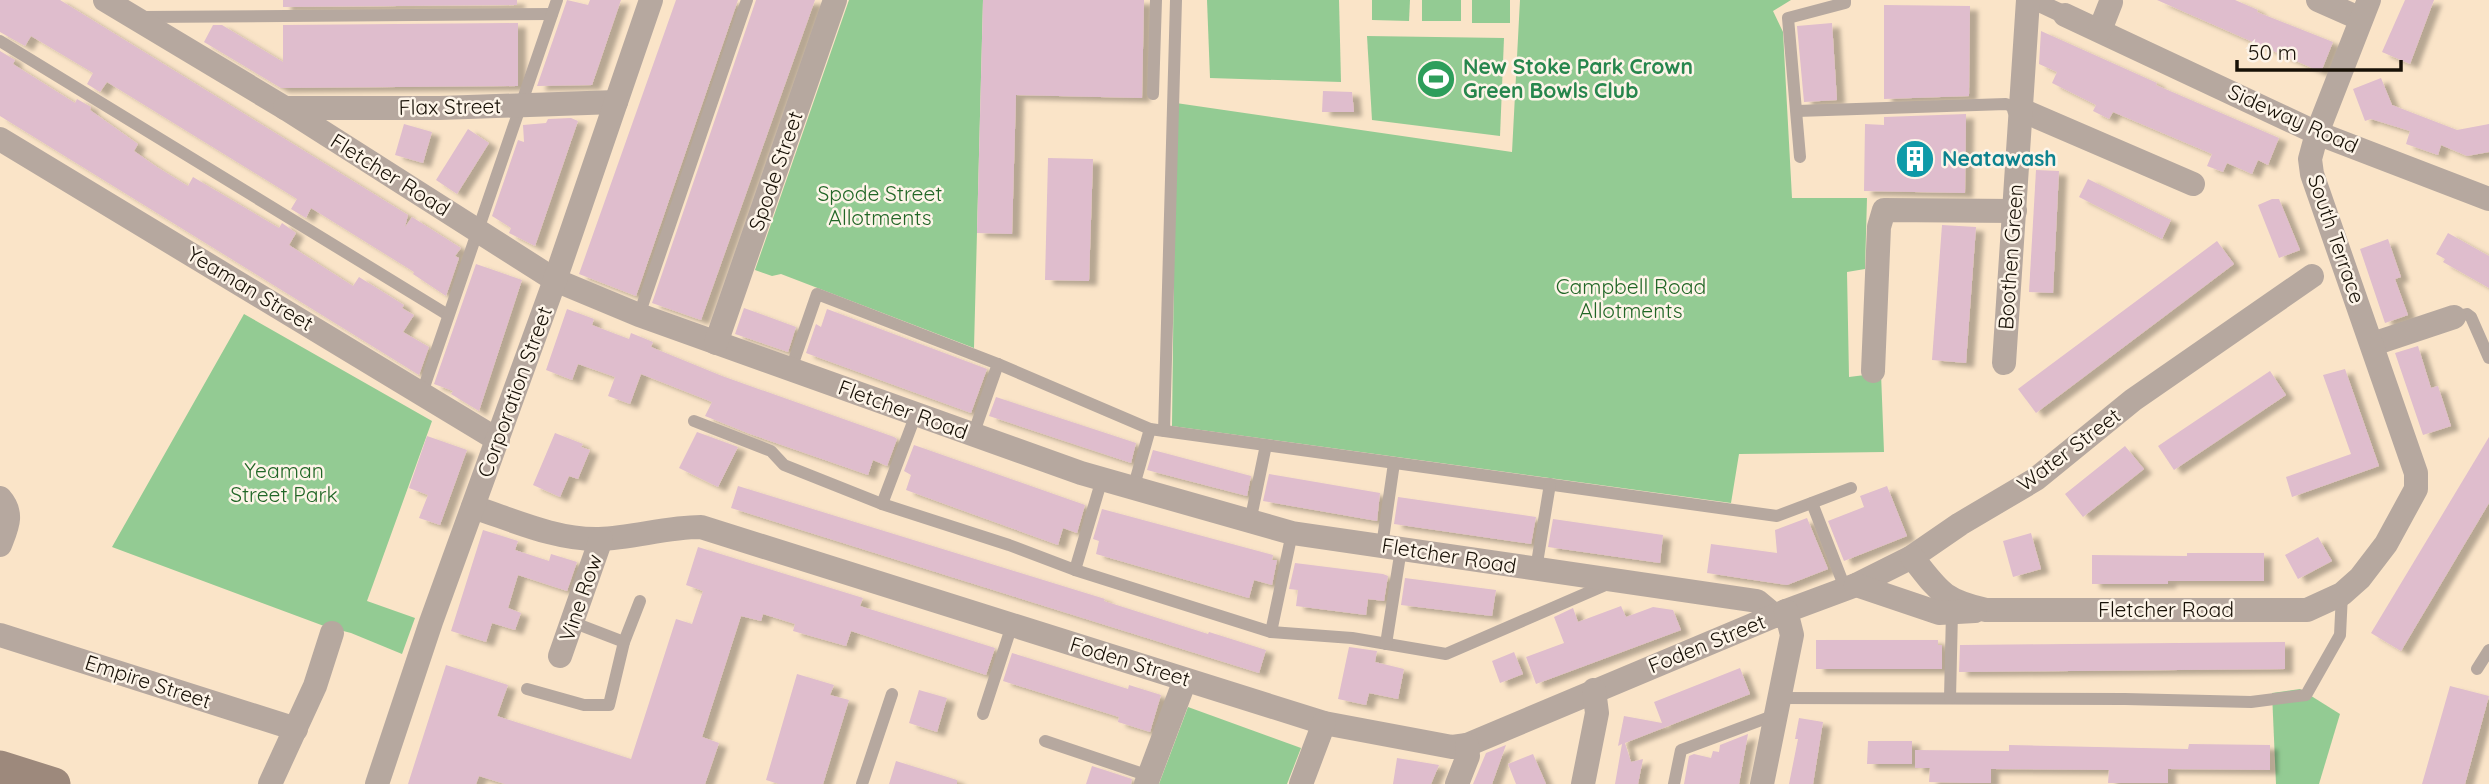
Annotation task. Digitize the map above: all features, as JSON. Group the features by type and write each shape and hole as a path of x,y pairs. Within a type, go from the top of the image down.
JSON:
{"main road":[{"path":"0,767 54,784"}],"street":[{"name":"Fletcher Road","path":"105,0 285,108 555,280 639,315 1102,479 1292,533 1757,600 1780,614"},
{"name":"Corporation Street","path":"377,784 431,622 555,280 652,0"},
{"name":"Spode Street","path":"716,343 835,0"},
{"name":"Sideway Road","path":"2030,0 2100,30 2317,133 2489,199"},
{"name":"Boothen Green","path":"2004,363 2019,109 2030,0"},
{"path":"2318,0 2365,10"},
{"path":"2100,30 2111,2"},
{"name":"South Terrace","path":"2342,594 2360,578 2386,544 2416,489 2416,473 2312,174 2310,159 2317,133 2365,10"},
{"name":"Flax Street","path":"285,108 616,102"},
{"path":"2019,109 2193,184"},
{"name":"Yeaman Street","path":"0,139 498,440"},
{"path":"1873,371 1879,227 1884,210 2015,211"},
{"name":"Water Street","path":"1780,614 1851,587 1912,558 1960,524 2036,479 2133,401 2312,276"},
{"path":"2372,344 2454,317"},
{"path":"0,498 8,509 9,521 0,545"},
{"name":"Foden Street","path":"473,507 577,539 601,539 677,527 701,527 1324,723 1452,747 1467,745 1780,614"},
{"name":"Vine Row","path":"560,656 601,539"},
{"name":"Fletcher Road","path":"1912,558 1939,591 1959,604 1986,610"},
{"name":"Fletcher Road","path":"1851,587 1938,613 1986,610 2307,610 2342,594"},
{"path":"1762,784 1792,635 1780,614"},
{"path":"270,784 315,687 332,632"},
{"name":"Empire Street","path":"0,635 296,729"},
{"path":"1147,780 1185,680"},
{"path":"1583,784 1597,713 1594,690"},
{"path":"1301,784 1324,723"},
{"path":"1457,784 1468,757 1467,745"}],"lane":[{"path":"422,393 557,0"},
{"path":"639,315 747,0"},
{"path":"1153,94 1156,0"},
{"path":"1164,431 1176,0"},
{"path":"1800,157 1788,18 1845,3 1845,0"},
{"path":"134,17 552,14"},
{"path":"0,40 448,315"},
{"path":"1797,111 2006,104 2019,109"},
{"path":"791,369 817,294 998,364 1150,429 1777,516 1851,488"},
{"path":"2454,317 2467,314 2471,317 2489,358"},
{"path":"973,435 998,364"},
{"path":"881,504 916,414"},
{"path":"694,421 771,451 784,465 881,504 1009,545 1075,570 1271,632 1352,638 1446,654 1616,581"},
{"path":"1133,489 1150,429"},
{"path":"1251,522 1266,445"},
{"path":"1386,644 1394,463"},
{"path":"1075,570 1102,479"},
{"path":"1536,569 1550,484"},
{"path":"1812,503 1851,587"},
{"path":"1271,632 1292,533"},
{"path":"1674,784 1681,750 1778,707 1950,698 2251,702 2306,695 2340,635 2342,594"},
{"path":"527,689 584,705 609,705 625,642 640,601"},
{"path":"1950,698 1952,612"},
{"path":"572,622 625,642"},
{"path":"983,714 1012,625"},
{"path":"2477,669 2489,650"},
{"path":"862,784 892,694"},
{"path":"1045,741 1147,780"}],"green space":[{"name":"Spode Street Allotments","path":"849,0 983,0 974,348 781,274 772,276 755,270"},
{"path":"1207,0 1339,0 1341,82 1210,78"},
{"path":"1372,0 1410,0 1409,21 1372,20"},
{"path":"1422,0 1461,0 1461,21 1422,21"},
{"path":"1472,0 1510,0 1510,23 1472,23"},
{"name":"Campbell Road Allotments","path":"1520,0 1791,0 1773,11 1783,32 1792,198 1867,198 1865,269 1847,272 1849,377 1881,373 1884,452 1739,454 1731,503 1172,426 1176,103 1512,152"},
{"name":"New Stoke Park Crown Green Bowls Club","path":"1367,36 1504,38 1500,136 1372,120"},
{"name":"Yeaman Street Park","path":"244,314 432,421 367,601 415,618 402,654 112,547"},
{"path":"2300,689 2340,714 2319,784 2276,784 2272,693"},
{"path":"1188,707 1301,748 1287,784 1159,784"}],"building":[{"path":"0,0 60,0 408,215 405,227 412,217 461,248 455,256 459,258 446,296 413,274 414,272 311,208 306,218 291,209 297,199 107,82 100,92 87,84 93,73 31,36 25,46 0,32"},
{"path":"283,0 517,0 517,5 283,7"},
{"path":"567,0 588,5 590,0 621,0 592,85 537,86"},
{"path":"676,0 738,0 636,296 579,274"},
{"path":"756,0 815,0 701,320 652,303"},
{"path":"983,0 1144,0 1142,98 1016,95 1012,234 977,233"},
{"path":"2157,0 2235,0 2258,10 2257,12 2333,42 2321,72"},
{"path":"2405,0 2434,0 2410,64 2382,52"},
{"path":"1884,5 1970,6 1969,96 1884,99"},
{"path":"518,23 518,86 281,88 204,42 213,25 222,25 283,62 283,25"},
{"path":"1832,23 1837,100 1804,102 1797,26"},
{"path":"2041,31 2279,138 2268,165 2258,160 2252,174 2227,163 2223,172 2207,166 2212,154 2113,112 2109,119 2093,111 2096,105 2052,83 2057,72 2039,64"},
{"path":"0,51 15,60 13,64 75,103 77,99 91,107 90,110 138,144 134,151 157,167 188,186 193,177 279,228 282,223 296,233 289,245 353,286 359,277 404,305 402,308 414,315 403,332 429,347 419,375 0,116"},
{"path":"2381,78 2392,105 2457,130 2489,124 2489,152 2467,156 2441,145 2438,155 2406,144 2410,131 2371,119 2365,121 2353,89"},
{"path":"1323,91 1352,92 1354,112 1322,112"},
{"name":"Neatawash","path":"1966,114 1965,193 1864,191 1865,124 1884,125 1884,117"},
{"path":"571,118 578,121 535,246 509,233 511,228 492,216 518,140 524,142 523,125 546,123 548,119"},
{"path":"404,124 432,132 423,163 395,155"},
{"path":"468,129 489,143 457,194 436,180"},
{"path":"1048,158 1093,159 1089,281 1045,280"},
{"path":"2036,170 2059,171 2053,293 2029,292"},
{"path":"2088,179 2171,220 2162,239 2079,197"},
{"path":"2279,199 2300,250 2279,258 2258,205"},
{"path":"1942,225 1976,227 1966,363 1932,360"},
{"path":"2448,233 2489,256 2489,288 2443,262 2445,259 2436,254"},
{"path":"2388,239 2401,277 2395,279 2408,315 2385,323 2360,249"},
{"path":"2217,241 2234,264 2036,413 2018,389"},
{"path":"476,264 522,280 479,411 451,394 453,391 434,384"},
{"path":"744,308 796,327 788,352 735,334"},
{"path":"567,309 594,319 592,325 629,339 631,333 653,342 651,347 722,376 894,437 897,439 887,466 873,460 868,475 750,434 705,416 712,402 641,374 630,404 608,396 615,377 578,364 572,380 546,370"},
{"path":"827,309 987,369 971,413 806,353 816,324 821,327"},
{"path":"2418,346 2431,388 2438,386 2451,426 2423,435 2395,353"},
{"path":"2345,369 2379,466 2292,497 2286,477 2351,454 2323,375"},
{"path":"2270,371 2286,395 2174,470 2158,446"},
{"path":"996,397 1136,443 1131,463 989,416"},
{"path":"697,432 738,447 718,487 679,468"},
{"path":"555,433 583,444 581,447 590,450 578,479 569,476 560,497 533,485"},
{"path":"427,436 467,450 440,525 419,518 428,495 409,488"},
{"path":"2489,437 2489,503 2401,651 2371,633"},
{"path":"914,445 1085,505 1077,533 1063,528 1058,545 906,490 911,475 904,471"},
{"path":"2125,446 2144,469 2083,517 2065,494"},
{"path":"1153,450 1251,476 1247,496 1147,470"},
{"path":"1269,474 1380,493 1377,521 1263,501"},
{"path":"738,486 1266,650 1259,673 731,508"},
{"path":"1887,486 1907,536 1844,561 1828,521 1864,507 1860,496"},
{"path":"1398,497 1536,517 1531,544 1394,524"},
{"path":"1102,509 1273,555 1272,560 1277,560 1272,585 1254,580 1249,598 1096,554 1099,541 1093,539"},
{"path":"1807,518 1828,569 1787,585 1707,573 1711,544 1777,553 1775,530"},
{"path":"1553,519 1663,535 1660,563 1548,547"},
{"path":"483,530 518,541 515,550 549,561 551,554 577,562 567,591 518,575 508,608 521,613 515,630 492,623 486,642 451,631"},
{"path":"2031,533 2041,569 2013,577 2003,541"},
{"path":"2318,537 2332,561 2298,579 2285,555"},
{"path":"698,547 863,598 860,606 995,648 986,675 851,631 846,646 793,631 795,624 763,614 761,621 741,616 702,737 719,743 705,784 505,784 479,776 476,784 408,784 446,665 508,685 497,716 631,759 676,619 692,624 703,591 686,585"},
{"path":"2187,553 2264,553 2264,581 2092,584 2092,555 2187,556"},
{"path":"1295,563 1388,576 1384,601 1368,599 1366,615 1296,606 1298,590 1289,589"},
{"path":"1405,578 1496,590 1492,616 1401,605"},
{"path":"1621,606 1626,617 1653,607 1673,610 1681,630 1536,684 1526,657 1564,643 1554,617 1573,608 1578,622"},
{"path":"1816,640 1938,640 1938,645 1942,645 1942,669 1816,669"},
{"path":"2285,642 2285,669 1959,672 1960,645"},
{"path":"1349,647 1377,651 1375,662 1404,669 1398,699 1369,693 1366,705 1338,699"},
{"path":"1514,652 1523,674 1500,683 1492,661"},
{"path":"1012,653 1128,689 1129,685 1161,695 1150,732 1118,722 1119,717 1003,681"},
{"path":"1740,668 1750,694 1625,743 1631,762 1643,759 1638,784 1615,784 1624,716 1662,723 1654,702"},
{"path":"797,674 834,685 830,695 849,700 823,784 779,784 766,780"},
{"path":"2450,686 2489,696 2465,784 2422,784"},
{"path":"919,690 947,698 937,732 909,723"},
{"path":"1799,718 1823,722 1813,784 1789,784 1798,739 1795,739"},
{"path":"1748,734 1739,784 1684,784 1689,756 1694,754 1711,758 1713,751 1719,752 1720,745"},
{"path":"1868,741 1912,741 1912,764 1867,764"},
{"path":"2189,744 2270,745 2270,770 2168,769 2168,783 2108,783 2109,770 1991,769 1991,783 1970,783 1929,782 1930,768 1915,768 1915,750 2009,751 2009,745 2188,749"},
{"path":"1506,745 1492,784 1473,784 1486,753"},
{"path":"1533,754 1546,784 1516,784 1508,764"},
{"path":"1397,758 1439,765 1431,784 1393,784"},
{"path":"896,761 957,780 957,784 889,784"},
{"path":"1092,766 1132,779 1131,784 1086,784"}],"place":[{"name":"New Stoke Park Crown Green Bowls Club","path":"1436,79"},
{"name":"Neatawash","path":"1915,159"}]}
